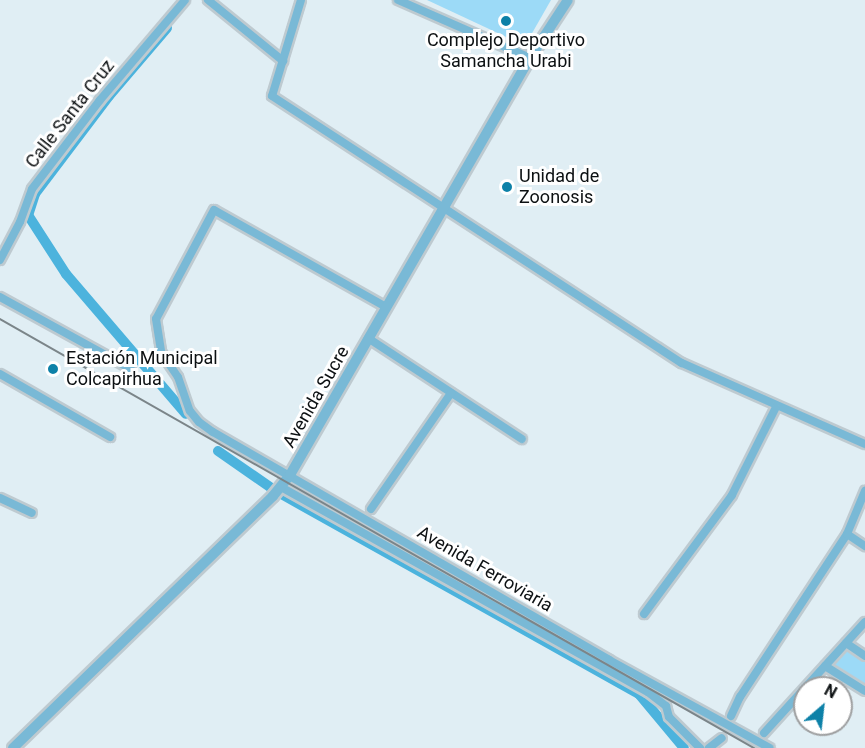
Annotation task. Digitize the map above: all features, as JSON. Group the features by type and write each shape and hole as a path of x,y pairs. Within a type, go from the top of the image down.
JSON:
{"street":[{"name":"Calle Santa Cruz","path":"0,260 20,222 32,189 100,100 185,0"},
{"path":"208,0 283,61"},
{"path":"301,0 286,43 272,96 682,363 776,407 865,444"},
{"path":"398,0 530,58"},
{"name":"Avenida Sucre","path":"13,748 281,487 290,475 530,58 568,0"},
{"name":"Avenida Ferroviaria","path":"387,307 214,210 156,319 161,352 178,377 190,411 199,422 213,432 609,660 770,748"},
{"path":"0,297 131,369"},
{"path":"368,338 522,439"},
{"path":"0,374 110,437"},
{"path":"370,509 451,393"},
{"path":"644,614 732,495 776,407"},
{"name":"Avenida Ferroviaria","path":"281,487 648,692 666,706 669,717 700,748"},
{"path":"731,716 740,697 847,534 865,491"},
{"path":"0,498 32,513"},
{"path":"847,534 865,546"},
{"path":"764,733 865,622"},
{"path":"846,643 865,656"},
{"path":"825,666 865,691"},
{"path":"709,748 722,738"}],"shaded area":[{"name":"Complejo Deportivo Samancha Urabi","path":"427,0 551,0 527,42 517,42"},
{"path":"844,649 865,659 865,685 835,665 834,661"}],"waterway":[{"path":"167,28 109,96 35,194 28,215 66,274 186,414"},
{"path":"218,451 270,487"},
{"path":"283,495 639,694 684,748"}],"tram line":[{"path":"0,319 754,748"}],"place":[{"name":"Complejo Deportivo Samancha Urabi","path":"506,21"},
{"name":"Unidad de Zoonosis","path":"507,187"},
{"name":"Estación Municipal Colcapirhua","path":"53,369"}]}
